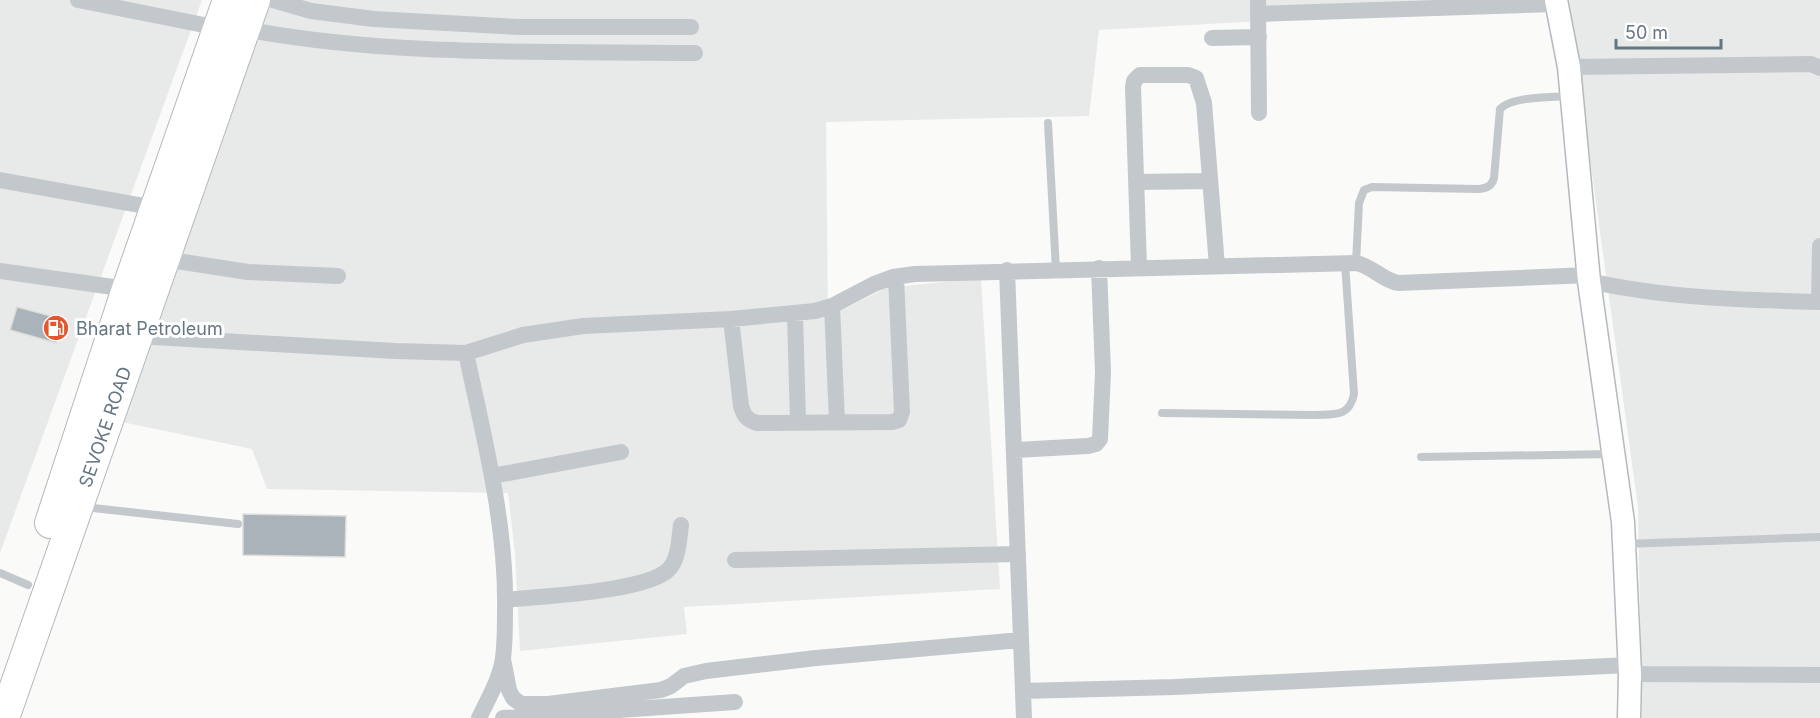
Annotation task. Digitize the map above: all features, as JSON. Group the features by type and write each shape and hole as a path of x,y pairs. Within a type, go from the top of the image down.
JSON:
{"highway":[{"name":"SEVOKE ROAD","path":"4,718 164,259 232,29 228,0"},
{"name":"SEVOKE ROAD","path":"0,668 156,208 232,29 255,0"}],"street":[{"path":"78,0 296,39 417,50 695,52"},
{"path":"273,0 311,11 374,19 519,27 691,27"},
{"path":"1259,113 1258,7 1556,2 1569,67 1589,278 1624,544 1629,718"},
{"path":"1212,38 1259,37"},
{"path":"1569,67 1811,64 1820,68"},
{"path":"1139,267 1133,87 1134,81 1140,75 1188,75 1196,78 1204,103 1217,266"},
{"path":"0,180 156,208"},
{"path":"1136,182 1210,181"},
{"path":"137,336 466,353 523,335 573,327 731,319 815,311 832,306 874,284 915,274 1351,262 1364,264 1385,279 1398,283 1589,278 1625,289 1692,297 1819,302 1820,246"},
{"path":"164,259 248,272 338,276"},
{"path":"1014,450 1088,446 1096,444 1100,439 1103,372 1099,268"},
{"path":"1007,270 1024,718"},
{"path":"0,271 127,289"},
{"path":"731,319 737,383 743,414 749,420 757,423 892,422 901,417 896,277"},
{"path":"832,306 837,422"},
{"path":"795,314 798,422"},
{"path":"466,353 492,476 504,568 506,600 503,659 507,684 513,698 521,704 548,704 662,690 684,676 705,671 816,658 1021,640"},
{"path":"492,476 621,452"},
{"path":"506,600 600,590 639,584 657,578 669,570 674,562 681,525"},
{"path":"735,560 1018,554"},
{"path":"480,718 495,685 503,659"},
{"path":"1023,691 1629,670 1820,675"},
{"path":"502,718 735,702"}],"lane":[{"path":"1162,413 1314,415 1347,411 1354,394 1351,262 1359,203 1364,190 1372,187 1479,189 1489,187 1494,178 1500,109 1504,104 1572,96"},
{"path":"1048,123 1056,270"},
{"path":"1421,457 1613,454"},
{"path":"78,506 238,524"},
{"path":"1624,544 1820,537"},
{"path":"0,573 28,585"}],"shaded area":[{"path":"0,0 202,0 0,553"},
{"path":"252,0 1532,0 1534,6 1099,30 1089,116 826,122 828,317 886,288 981,278 1000,589 684,607 687,634 520,651 515,554 508,493 267,489 252,449 117,421"},
{"path":"1568,0 1820,0 1820,718 1642,718 1638,507"}],"building":[{"path":"17,307 62,319 56,343 10,330"},
{"path":"243,514 346,516 345,557 243,555"}],"place":[{"name":"Bharat Petroleum","path":"56,328"}]}
